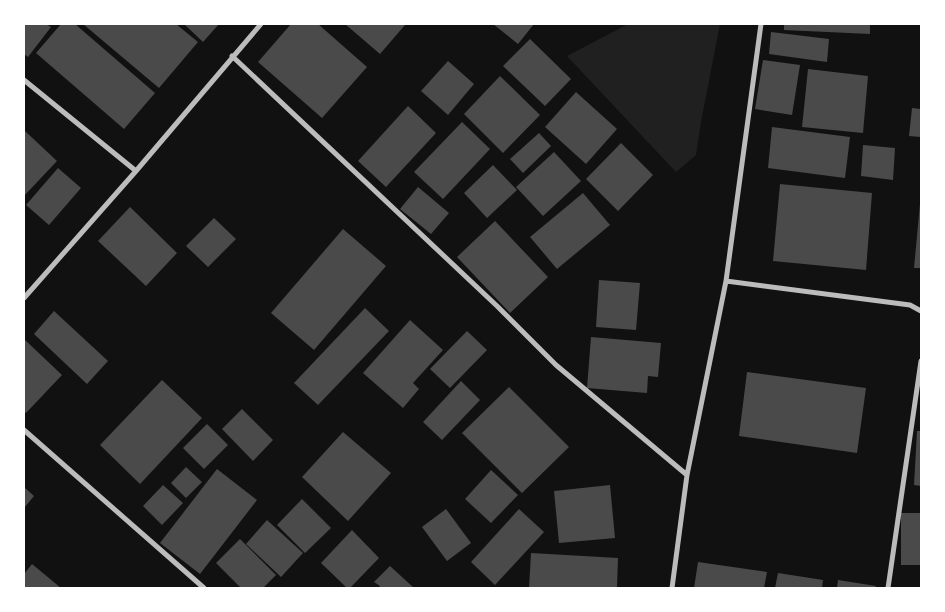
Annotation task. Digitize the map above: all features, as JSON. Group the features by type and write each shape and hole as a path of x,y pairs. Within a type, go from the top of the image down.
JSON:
{"street":[{"path":"24,298 136,172 232,56 261,24"},
{"path":"672,588 687,475 726,281 761,24"},
{"path":"232,56 497,306 556,365 687,475"},
{"path":"24,80 136,172"},
{"path":"726,281 910,305 921,311"},
{"path":"888,588 921,361"},
{"path":"24,430 204,588"}],"shaded area":[{"path":"628,24 720,24 696,155 676,172 567,56"}],"building":[{"path":"24,24 46,24 51,27 28,57 24,54"},
{"path":"61,24 75,24 155,93 124,129 36,53"},
{"path":"83,24 176,24 198,42 159,88"},
{"path":"184,24 219,24 203,42"},
{"path":"291,24 318,24 367,67 322,118 258,62"},
{"path":"345,24 404,24 405,25 380,54"},
{"path":"493,24 534,24 518,44"},
{"path":"784,24 870,24 870,34 784,30"},
{"path":"771,32 829,39 827,62 769,54"},
{"path":"530,39 571,79 545,106 503,66"},
{"path":"763,60 800,65 792,115 755,109"},
{"path":"448,61 474,84 448,115 421,91"},
{"path":"808,69 868,76 863,133 802,127"},
{"path":"500,76 540,115 503,153 464,114"},
{"path":"576,92 617,129 586,164 545,127"},
{"path":"408,106 436,133 386,187 358,161"},
{"path":"912,108 921,109 921,137 909,136"},
{"path":"462,122 490,149 443,199 414,172"},
{"path":"772,127 850,137 845,178 768,168"},
{"path":"25,131 57,161 24,196 24,133"},
{"path":"539,133 551,146 523,173 510,159"},
{"path":"621,143 653,175 618,211 586,179"},
{"path":"863,145 895,148 893,180 861,176"},
{"path":"554,152 581,181 543,216 516,187"},
{"path":"493,165 517,190 487,218 464,193"},
{"path":"58,168 81,188 49,225 26,205"},
{"path":"780,184 872,193 866,270 773,261"},
{"path":"418,187 449,213 431,234 400,209"},
{"path":"583,193 610,225 557,269 530,237"},
{"path":"920,204 921,268 914,268"},
{"path":"130,207 177,253 146,286 98,241"},
{"path":"214,218 236,239 208,267 186,246"},
{"path":"495,221 548,277 510,313 457,257"},
{"path":"343,229 386,266 314,350 271,313"},
{"path":"599,280 640,283 636,330 596,327"},
{"path":"365,308 389,331 318,405 294,383"},
{"path":"54,311 108,361 87,384 34,334"},
{"path":"410,320 443,350 413,383 419,389 403,408 363,373"},
{"path":"467,331 487,350 450,388 430,369"},
{"path":"591,337 661,343 658,377 648,376 647,393 587,388"},
{"path":"24,339 62,375 26,413 24,411"},
{"path":"747,372 866,388 857,453 739,436"},
{"path":"162,380 202,418 140,484 100,445"},
{"path":"461,381 480,400 442,440 423,422"},
{"path":"509,387 569,447 522,493 462,433"},
{"path":"242,409 273,440 253,461 222,429"},
{"path":"207,424 228,445 204,469 183,448"},
{"path":"917,431 921,431 921,486 914,485"},
{"path":"343,432 391,473 348,521 302,477"},
{"path":"186,467 202,482 186,498 171,483"},
{"path":"217,469 257,500 200,574 160,543"},
{"path":"491,470 518,495 491,523 465,499"},
{"path":"163,485 183,503 162,525 143,506"},
{"path":"610,485 615,538 559,543 554,491"},
{"path":"24,487 34,496 24,508"},
{"path":"302,499 331,528 305,553 277,525"},
{"path":"446,509 471,543 447,561 422,527"},
{"path":"519,509 544,532 495,585 471,562"},
{"path":"901,513 921,513 921,565 901,565"},
{"path":"267,520 303,553 281,577 246,544"},
{"path":"352,530 379,558 350,588 347,588 321,563"},
{"path":"240,539 276,575 263,588 241,588 216,563"},
{"path":"531,553 618,558 617,588 529,588"},
{"path":"698,562 767,572 764,588 694,588"},
{"path":"32,564 61,588 24,588 24,574"},
{"path":"390,566 414,588 378,588 380,586 374,582"},
{"path":"778,573 823,580 822,588 775,588"},
{"path":"838,580 876,586 875,588 837,588"}]}
